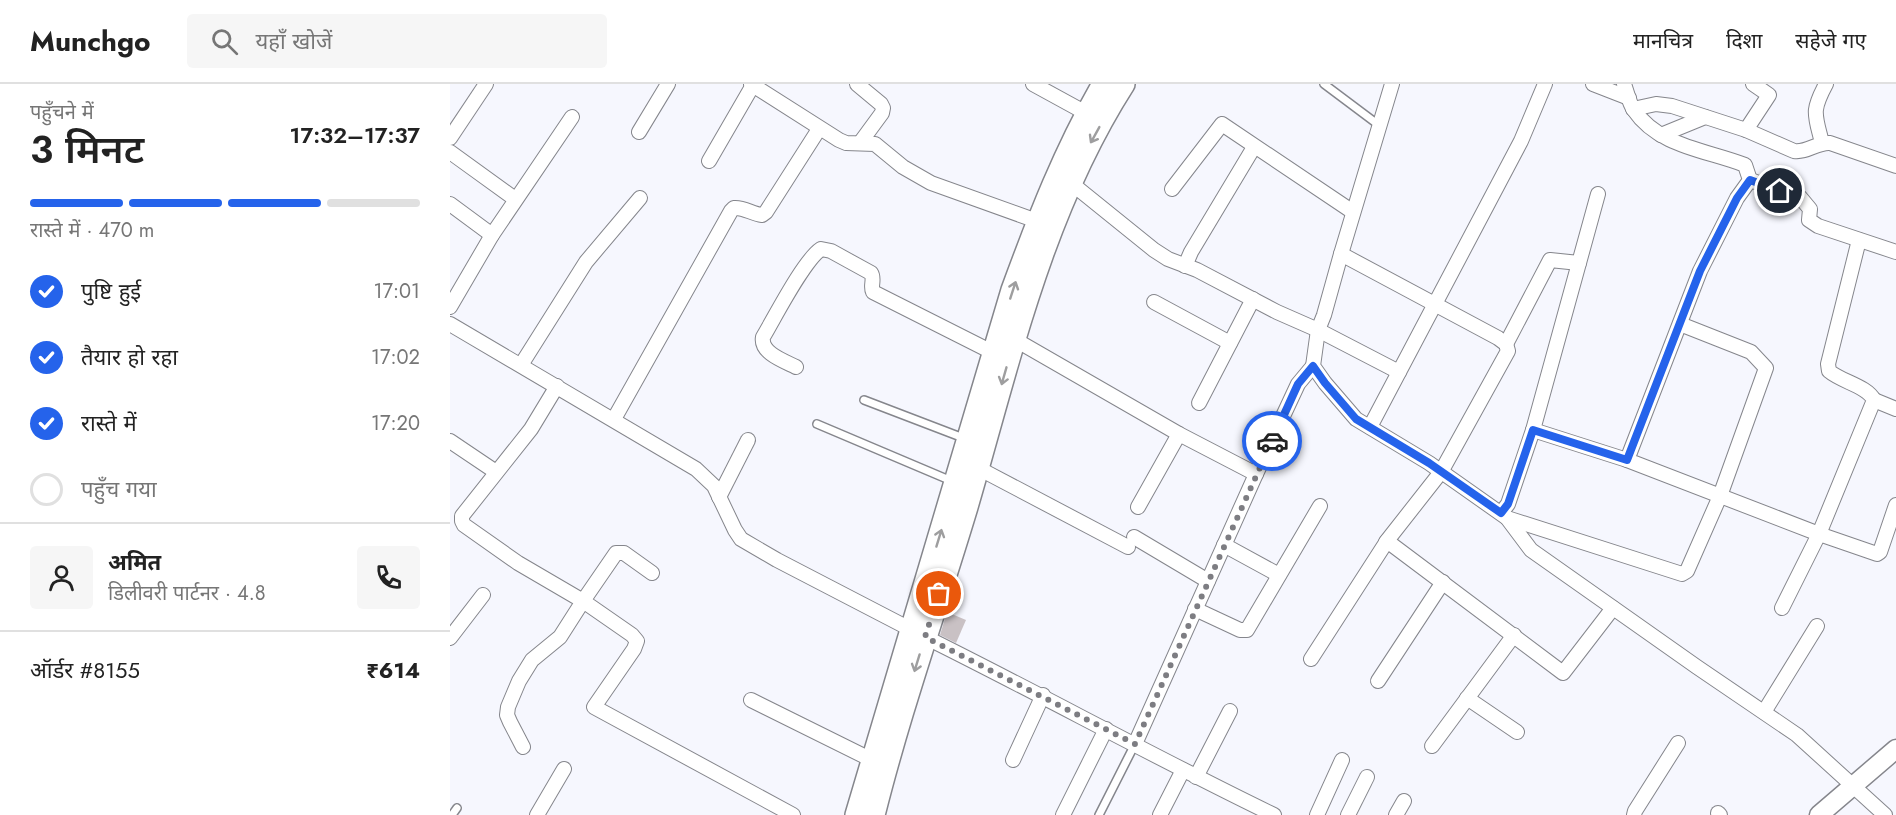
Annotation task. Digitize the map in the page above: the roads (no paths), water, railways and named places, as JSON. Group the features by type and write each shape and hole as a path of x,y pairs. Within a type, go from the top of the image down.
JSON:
{"main road":[{"path":"874,815 956,483 1012,290 1037,221 1086,113 1103,84"},
{"path":"856,815 872,760 978,468 1014,339 1048,237 1084,154 1124,84"},
{"path":"1819,815 1896,749"}],"street":[{"path":"450,138 486,84"},
{"path":"639,132 668,84"},
{"path":"857,84 883,108 882,113 860,143"},
{"path":"1033,84 1086,113"},
{"path":"1135,744 1298,384 1313,366 1318,330 1392,84"},
{"path":"1370,427 1521,141 1545,84"},
{"path":"1593,84 1631,104 1664,105 1746,130 1798,152 1822,143 1830,143 1896,166"},
{"path":"1624,84 1631,104 1654,132 1694,150 1745,165 1750,180"},
{"path":"1746,130 1769,95 1753,84"},
{"path":"1822,143 1814,110 1826,84"},
{"path":"709,161 755,85 819,129 846,143 875,144 903,167 931,183 1037,221"},
{"path":"450,307 515,199 572,117"},
{"path":"1661,135 1705,117"},
{"path":"1172,189 1220,125 1224,125 1353,212"},
{"path":"615,419 731,212 734,208 739,207 756,214 762,215 766,212 819,129"},
{"path":"1185,266 1191,252 1254,147"},
{"path":"450,152 515,199"},
{"path":"1750,180 1800,197 1810,209 1809,220 1818,226 1896,252"},
{"path":"1627,460 1700,271 1737,198 1750,180"},
{"path":"1071,183 1168,259 1318,330 1399,372"},
{"path":"1504,516 1533,430 1598,194"},
{"path":"521,365 586,262 640,198"},
{"path":"450,204 492,235"},
{"path":"1859,240 1828,364 1829,371 1835,377 1871,394 1874,400 1896,409"},
{"path":"796,367 767,351 762,337 805,266 821,249 831,251 871,273 873,292 994,352"},
{"path":"1311,659 1386,542 1442,472 1508,351 1506,344 1498,338 1341,254"},
{"path":"1506,344 1550,260 1579,263"},
{"path":"1199,403 1253,299"},
{"path":"1154,302 1230,343"},
{"path":"450,324 615,419 696,469 714,486 741,538 777,560 1274,815"},
{"path":"1504,516 1682,574 1687,571 1720,496 1766,368 1751,352 1680,324"},
{"path":"1014,339 1179,434 1256,474"},
{"path":"1313,366 1356,419 1442,472 1504,516 1531,550 1797,735 1885,815"},
{"path":"557,386 531,429 462,516 462,521 518,563 583,601 632,635 636,641 634,649 594,707 793,815"},
{"path":"1782,608 1819,534 1874,400"},
{"path":"1533,430 1627,460 1819,534 1879,554 1896,505"},
{"path":"1138,507 1179,434"},
{"path":"719,497 748,440"},
{"path":"450,441 496,472"},
{"path":"978,468 1208,581"},
{"path":"1196,609 1243,631 1247,630 1320,506"},
{"path":"1386,542 1563,672 1613,608"},
{"path":"1224,545 1279,574"},
{"path":"523,747 507,715 508,706 519,681 532,660 560,638 616,553 624,553 652,573"},
{"path":"1378,681 1443,582"},
{"path":"450,638 483,595"},
{"path":"1764,712 1817,626"},
{"path":"1432,746 1514,635"},
{"path":"1013,760 1042,695"},
{"path":"1467,698 1517,732"},
{"path":"751,700 872,760"},
{"path":"1196,777 1230,711"},
{"path":"1063,815 1106,729"},
{"path":"1634,815 1678,743"},
{"path":"1317,815 1342,760"},
{"path":"537,815 564,769"},
{"path":"1160,815 1183,770"},
{"path":"1348,815 1367,777"},
{"path":"1396,815 1404,801"}],"lane":[{"path":"1324,84 1380,126"},
{"path":"864,400 968,440"},
{"path":"817,424 956,483"},
{"path":"1099,815 1135,744"},
{"path":"452,815 457,808"}]}
